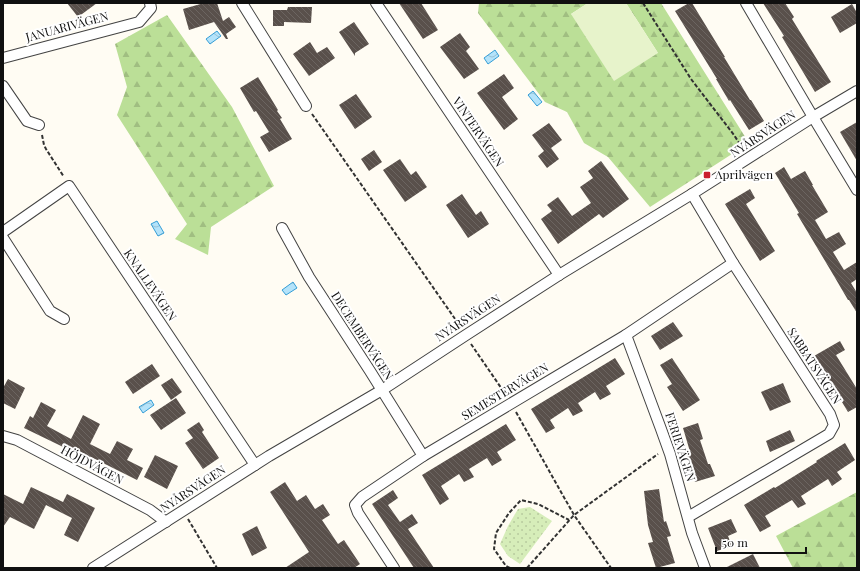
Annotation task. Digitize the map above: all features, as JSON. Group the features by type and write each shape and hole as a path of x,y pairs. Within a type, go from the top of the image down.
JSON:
{"street":[{"name":"JANUARIVÄGEN","path":"3,58 139,22 151,8 150,3"},
{"path":"242,3 306,106"},
{"name":"VINTERVÄGEN","path":"376,3 559,275"},
{"path":"746,3 857,190"},
{"path":"3,86 27,121 39,124"},
{"name":"NYÅRSVÄGEN","path":"93,568 255,465 382,390 559,275 857,91"},
{"path":"3,232 69,186"},
{"name":"KNALLEVÄGEN","path":"69,186 255,465"},
{"name":"SABBATSVÄGEN","path":"688,517 828,434 834,425 830,414 732,263 692,194"},
{"name":"DECEMBERVÄGEN","path":"282,228 309,277 423,456"},
{"path":"3,238 50,310 64,319"},
{"name":"SEMESTERVÄGEN","path":"394,568 358,513 355,505 362,497 423,456 626,335 732,263"},
{"name":"FERIEVÄGEN","path":"626,335 668,447 688,517 705,568"},
{"name":"HÖJDVÄGEN","path":"3,436 17,440 150,510 166,522"}],"path":[{"path":"643,3 691,79 734,134 746,153"},
{"path":"39,124 44,144 69,186"},
{"path":"527,568 574,514 668,447"},
{"path":"510,568 506,566 494,549 496,533 509,513 521,500 538,504 569,520"},
{"path":"184,511 217,568"}],"green space":[{"path":"479,3 588,3 571,14 658,53 626,3 661,3 749,143 650,207 608,157 584,143 567,112 545,102 478,13"},
{"path":"588,3 626,3 658,53 614,81 571,14"},
{"path":"167,15 232,107 274,186 211,227 208,255 175,239 187,224 117,115 127,87 115,44"},
{"path":"857,492 857,568 793,568 776,536"},
{"path":"530,507 552,521 520,564 508,556 500,544 518,509"}],"water":[{"path":"217,31 221,36 210,44 206,39"},
{"path":"495,50 499,56 488,64 484,58"},
{"path":"533,91 542,102 537,106 528,95"},
{"path":"157,221 164,233 158,236 151,224"},
{"path":"293,282 297,288 286,295 282,290"},
{"path":"151,400 154,405 143,413 139,407"}],"building":[{"path":"67,3 97,3 78,17"},
{"path":"204,3 217,3 223,21 229,17 236,27 226,34 228,39 226,39 214,22 189,30 183,9"},
{"path":"399,3 421,3 438,30 423,39"},
{"path":"689,3 692,3 764,121 749,130 730,100 729,101 675,11"},
{"path":"763,3 785,3 794,17 792,19 831,82 815,92 782,37 784,36"},
{"path":"852,4 857,13 857,23 840,33 831,17"},
{"path":"288,7 312,7 311,23 284,22 284,26 273,26 273,10 287,10"},
{"path":"354,22 369,44 355,53 355,56 339,32"},
{"path":"460,33 470,47 466,51 479,69 464,79 440,47"},
{"path":"310,42 317,53 327,47 335,58 309,76 293,54"},
{"path":"504,74 514,88 502,97 518,119 504,130 477,93"},
{"path":"258,77 278,110 277,111 282,118 280,119 292,139 269,152 260,137 269,132 256,111 254,112 240,88"},
{"path":"356,94 372,117 355,129 339,105"},
{"path":"857,122 857,161 840,132"},
{"path":"549,123 562,140 551,148 559,159 547,168 538,156 544,151 532,135"},
{"path":"374,150 382,162 369,171 361,159"},
{"path":"400,159 411,175 416,171 427,187 405,202 383,170"},
{"path":"601,161 629,199 603,218 599,214 558,244 541,219 552,211 547,205 558,197 572,216 591,203 580,187 593,178 588,171"},
{"path":"784,167 791,179 805,171 828,212 815,220 826,239 839,232 846,244 833,252 844,270 857,262 857,279 851,283 857,293 857,313 797,214 799,213 775,173"},
{"path":"750,189 755,198 746,204 775,251 760,261 725,204"},
{"path":"462,194 476,215 481,211 489,224 468,238 446,205"},
{"path":"673,322 683,336 660,350 651,336"},
{"path":"840,341 845,350 836,355 857,389 857,407 848,412 814,356"},
{"path":"615,358 625,374 606,386 611,394 600,400 595,392 578,403 583,411 573,416 568,408 550,420 555,428 546,433 531,409"},
{"path":"672,358 700,400 683,411 667,387 672,384 660,365"},
{"path":"152,364 160,376 133,394 125,382"},
{"path":"172,378 182,392 171,400 161,385"},
{"path":"8,379 25,388 15,409 3,403 3,388"},
{"path":"783,383 791,402 770,411 761,392"},
{"path":"176,398 186,413 161,430 150,415"},
{"path":"41,402 56,410 47,426 71,439 83,415 100,424 90,444 110,454 117,441 133,449 127,460 143,468 137,480 91,457 90,460 24,428 30,416 33,418"},
{"path":"199,422 204,430 202,432 219,458 203,469 185,443 193,438 187,430"},
{"path":"698,423 703,439 700,440 708,464 710,464 715,476 695,482 687,457 691,455 683,428"},
{"path":"506,424 516,440 497,452 502,460 492,466 487,458 469,469 474,477 464,482 459,474 441,486 449,499 440,505 422,475"},
{"path":"790,430 795,441 770,452 766,441"},
{"path":"845,443 855,460 837,472 842,479 832,486 828,479 801,496 806,504 798,508 792,500 765,516 771,526 760,532 744,505 774,487 775,488"},
{"path":"155,455 178,466 167,489 144,477"},
{"path":"285,482 297,501 306,495 315,509 323,504 330,515 322,520 338,544 344,540 360,564 354,568 285,568 309,552 270,492"},
{"path":"31,487 63,502 67,494 95,508 78,542 64,535 72,518 46,505 34,529 10,517 3,527 3,494 23,504"},
{"path":"659,489 664,522 666,521 671,536 667,537 675,563 656,568 648,543 653,542 648,525 644,491"},
{"path":"393,490 398,498 388,505 400,522 412,514 418,523 408,529 434,568 414,568 372,504"},
{"path":"731,519 737,532 728,536 732,546 717,551 708,528"},
{"path":"257,526 267,548 252,556 242,534"},
{"path":"753,554 760,568 725,568"}],"place":[{"name":"Aprilvägen","path":"707,175"}]}
